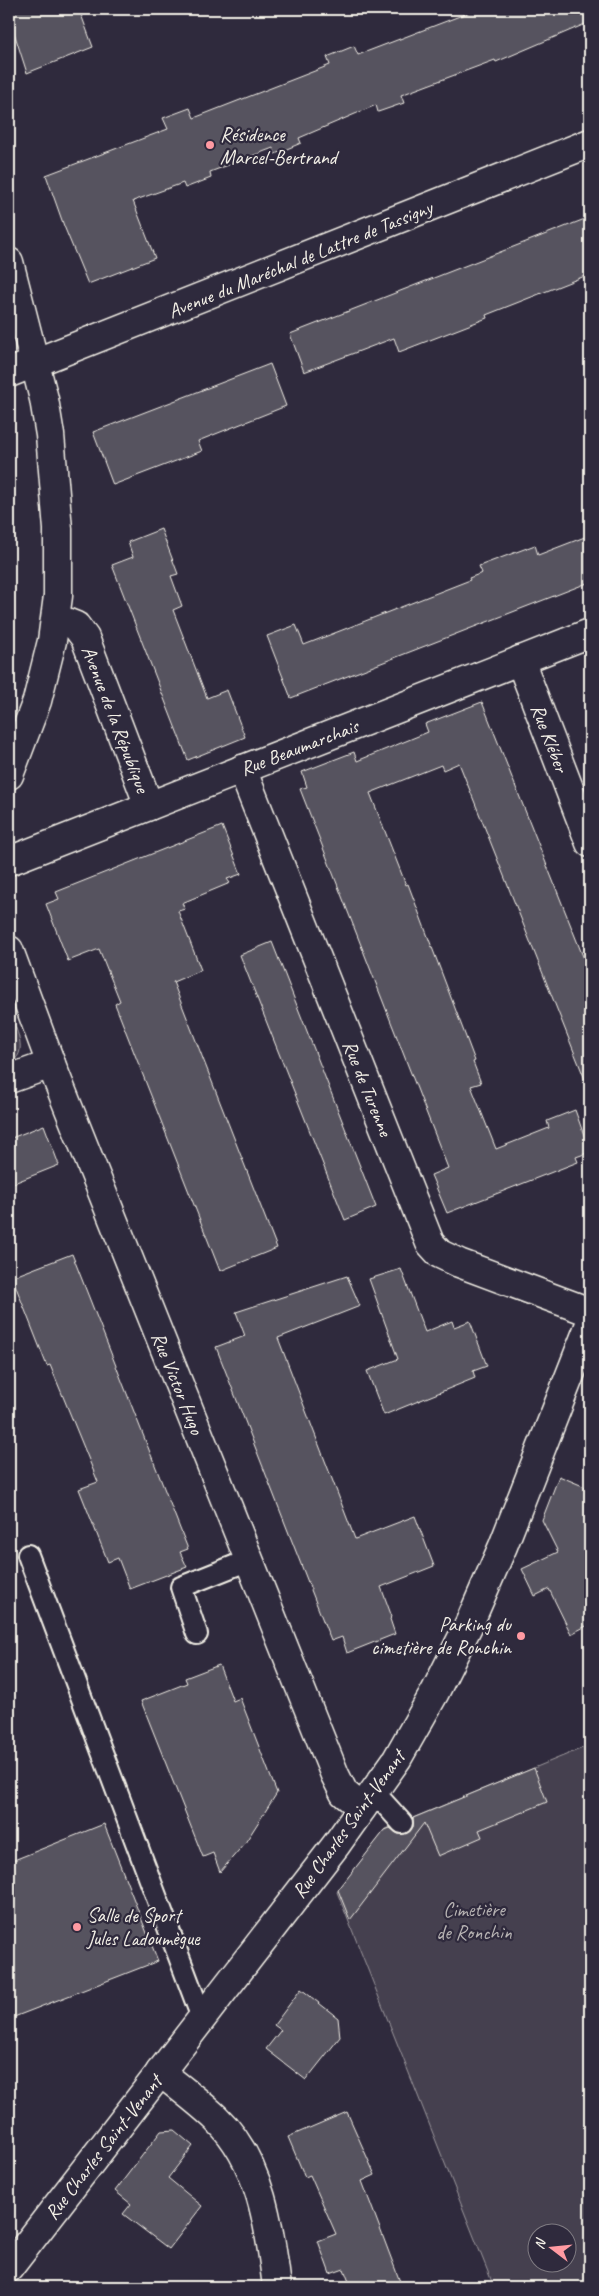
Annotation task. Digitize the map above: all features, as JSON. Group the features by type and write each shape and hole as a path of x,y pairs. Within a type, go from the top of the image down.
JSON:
{"street":[{"name":"Avenue du Maréchal de Lattre de Tassigny","path":"9,373 590,144"},
{"name":"Avenue de la République","path":"9,262 36,362 50,435 57,498 58,565 56,618 37,701 9,775"},
{"name":"Avenue de la République","path":"56,618 76,626 85,638 149,806"},
{"name":"Rue Beaumarchais","path":"9,861 590,633"},
{"name":"Rue Kléber","path":"520,660 590,843"},
{"name":"Rue de Turenne","path":"242,769 430,1243 440,1254 459,1263 590,1312"},
{"name":"Rue Victor Hugo","path":"9,950 51,1064 335,1775 344,1793 368,1800"},
{"path":"9,1079 51,1064"},
{"name":"Rue Charles Saint-Venant","path":"9,2268 202,2018 397,1759 435,1692 469,1624 503,1546 590,1324"},
{"path":"160,2072 217,2119 242,2153 256,2184 267,2220 277,2287"}],"lane":[{"path":"28,1555 202,2018"},
{"path":"197,1634 181,1587 249,1560"},
{"path":"368,1800 402,1823"}],"green space":[{"path":"9,1012 20,1040 20,1047 16,1059 9,1063"},
{"name":"Cimetière de Ronchin","path":"590,1745 590,2287 494,2287 337,1892 386,1829"}],"building":[{"path":"9,9 79,9 93,47 27,73 9,17"},
{"name":"Résidence Marcel-Bertrand","path":"478,9 590,9 590,22 496,62 495,60 401,95 404,103 378,112 376,105 299,138 301,143 275,154 273,148 210,172 211,178 185,188 183,183 133,201 155,258 88,284 64,226 46,175 168,129 163,118 190,108 194,118 330,65 327,57 354,46 358,55"},
{"path":"590,217 590,274 486,315 487,318 399,352 394,338 304,372 290,334"},
{"path":"270,364 286,406 198,441 202,451 113,485 93,432"},
{"path":"161,529 178,574 171,576 182,606 173,610 207,698 227,690 245,737 188,760 112,565 133,557 128,542"},
{"path":"590,535 590,582 291,698 267,636 296,625 304,645 470,580 469,578 482,573 479,566 535,545 538,555"},
{"path":"482,702 590,974 590,1092 459,763 443,770 441,765 370,793 406,885 408,884 475,1061 473,1062 481,1083 471,1086 496,1149 549,1128 547,1121 575,1110 590,1152 576,1157 578,1162 447,1213 431,1175 448,1168 300,789 307,787 302,772 354,752 357,761 428,732 425,724"},
{"path":"222,826 241,874 227,879 230,883 182,903 185,909 178,911 201,970 173,982 277,1248 220,1271 115,1004 120,1001 99,949 68,961 46,904 59,899 56,892"},
{"path":"272,942 376,1207 345,1220 240,955"},
{"path":"44,1125 59,1165 9,1185 9,1139"},
{"path":"72,1254 188,1549 180,1552 187,1567 130,1589 118,1558 108,1562 79,1489 98,1482 50,1365 47,1366 12,1277"},
{"path":"401,1269 425,1332 452,1321 454,1327 470,1321 487,1366 473,1371 475,1378 384,1415 367,1371 398,1359 369,1279"},
{"path":"347,1276 360,1306 278,1338 355,1539 415,1516 434,1566 381,1587 392,1617 390,1619 395,1634 347,1653 342,1637 331,1641 216,1347 245,1336 236,1312"},
{"path":"559,1476 590,1489 590,1624 571,1634 549,1589 535,1596 522,1569 558,1552 542,1520"},
{"path":"219,1665 233,1701 240,1698 277,1793 245,1843 220,1872 213,1853 203,1857 141,1701 187,1683 185,1678"},
{"path":"534,1768 547,1802 479,1830 482,1837 438,1856 424,1823 350,1920 338,1890 385,1830 390,1828 398,1834 405,1834 413,1827 413,1818"},
{"name":"Salle de Sport Jules Ladoumègue","path":"104,1824 158,1961 9,2019 9,1862"},
{"path":"301,1989 338,2018 340,2037 306,2080 266,2049 281,2030 274,2025"},
{"path":"347,2112 375,2175 362,2181 402,2287 351,2287 344,2269 330,2274 318,2241 336,2234 310,2175 305,2177 288,2137"},
{"path":"174,2130 193,2146 168,2178 202,2206 169,2249 123,2214 131,2204 115,2191 161,2131"}],"place":[{"name":"Résidence Marcel-Bertrand","path":"210,145"},
{"name":"Parking du cimetière de Ronchin","path":"521,1636"},
{"name":"Salle de Sport Jules Ladoumègue","path":"77,1927"}]}
